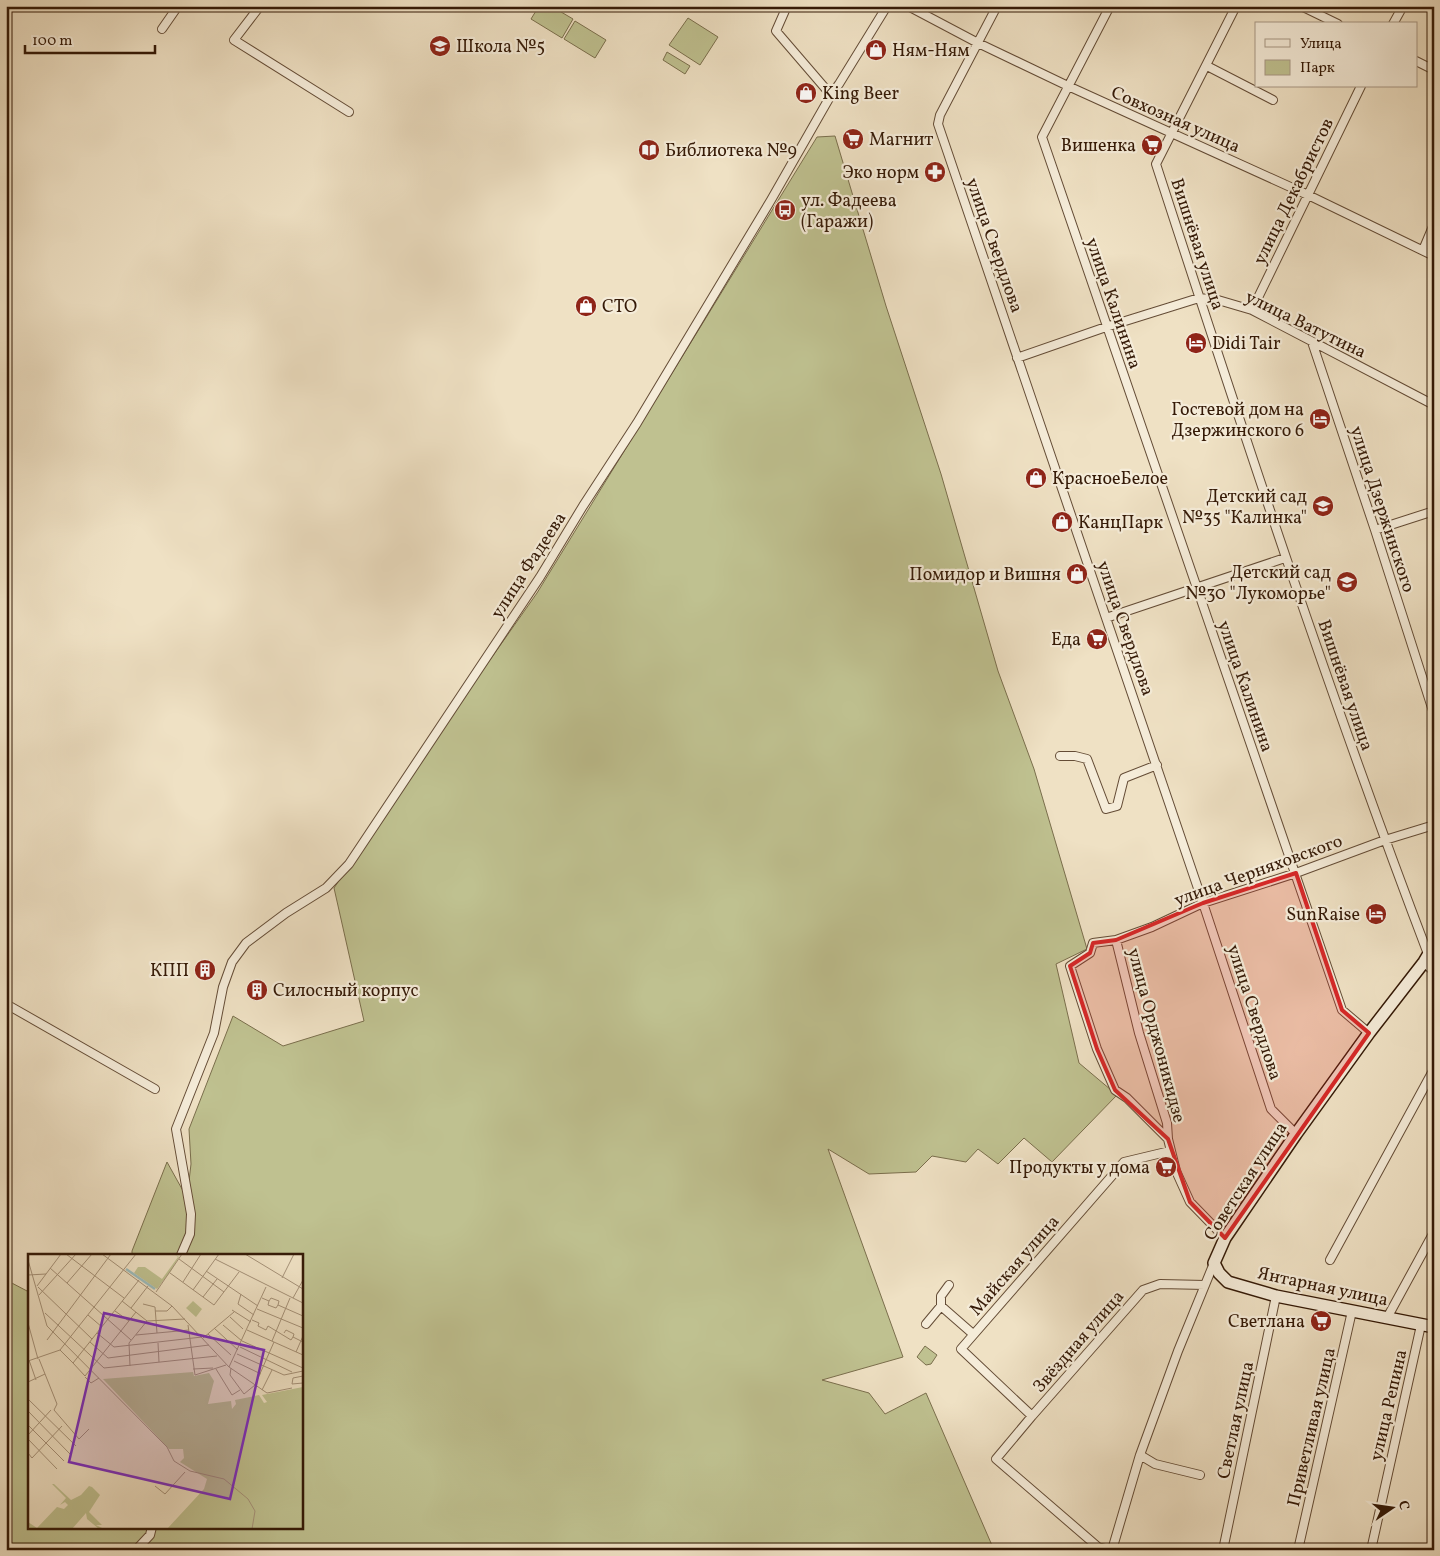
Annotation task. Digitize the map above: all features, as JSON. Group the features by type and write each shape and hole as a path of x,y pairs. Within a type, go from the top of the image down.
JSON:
{"street":[{"path":"162,29 178,6"},
{"path":"260,6 234,40 349,112"},
{"path":"787,6 776,31 830,95 839,84 886,6"},
{"name":"Совхозная улица","path":"908,6 978,43 1068,86 1308,195 1434,256"},
{"path":"978,43 997,6"},
{"name":"улица Калинина","path":"1110,6 1042,136 1342,1010 1369,1034"},
{"name":"Вишнёвая улица","path":"1236,6 1156,164 1286,558 1385,840 1429,954"},
{"path":"1301,6 1312,8 1335,22"},
{"path":"1395,22 1403,6"},
{"name":"улица Свердлова","path":"978,43 940,115 938,124 1203,902 1271,1109 1296,1134"},
{"path":"1418,62 1434,70"},
{"path":"1207,66 1273,100"},
{"name":"улица Декабристов","path":"1252,310 1360,88"},
{"name":"улица Фадеева","path":"181,1254 190,1234 191,1214 176,1129 206,1057 214,1033 223,987 232,962 246,943 286,913 326,888 349,864 540,577 583,506 637,424 771,200 830,95"},
{"path":"1423,250 1434,224"},
{"name":"улица Ватутина","path":"1017,358 1106,327 1199,298 1218,300 1252,310 1434,405"},
{"name":"улица Дзержинского","path":"1312,342 1434,714"},
{"path":"1375,530 1434,510"},
{"path":"1106,618 1286,558"},
{"path":"1060,756 1075,756 1087,759 1106,809 1117,806 1124,778 1156,765"},
{"name":"улица Черняховского","path":"1092,943 1116,940 1152,927 1203,902 1296,873 1385,840 1434,826"},
{"name":"улица Орджоникидзе","path":"1116,940 1139,1033 1167,1122 1170,1151 1176,1171 1190,1202 1225,1238"},
{"name":"улица Орджоникидзе","path":"1092,943 1090,953 1070,966 1097,1049 1115,1090 1168,1138"},
{"path":"1429,954 1434,972"},
{"name":"Советская улица","path":"1111,1550 1140,1455 1225,1238 1296,1134 1429,954"},
{"path":"6,1004 155,1089"},
{"path":"1330,1260 1434,1069"},
{"name":"Майская улица","path":"1032,1416 961,1349 1124,1162 1170,1151"},
{"path":"1387,1318 1434,1232"},
{"name":"Янтарная улица","path":"1214,1263 1219,1273 1228,1282 1276,1296 1434,1327"},
{"name":"Звёздная улица","path":"1111,1550 1098,1547 996,1459 1143,1290 1160,1284 1205,1285"},
{"path":"926,1324 941,1306 941,1296 949,1285"},
{"name":"Светлая улица","path":"1224,1550 1276,1296"},
{"path":"941,1306 973,1334"},
{"name":"Приветливая улица","path":"1298,1550 1352,1311"},
{"name":"улица Репина","path":"1371,1550 1421,1325"},
{"path":"1140,1455 1155,1464 1200,1475"},
{"path":"136,1550 150,1534 152,1528"}],"highlighted area":[{"path":"1296,873 1342,1010 1369,1033 1225,1238 1190,1202 1168,1139 1115,1090 1097,1049 1070,966 1090,953 1093,943 1116,940 1203,903"}],"green space":[{"path":"539,6 551,6 573,19 562,38 531,19"},
{"path":"688,18 718,37 700,65 669,45"},
{"path":"575,21 606,40 595,58 564,39"},
{"path":"667,52 690,66 685,74 663,60"},
{"path":"835,136 886,306 941,474 998,671 1034,769 1087,949 1056,964 1079,1063 1117,1095 1052,1162 1024,1138 998,1164 978,1149 966,1162 932,1156 916,1172 869,1174 828,1149 903,1357 822,1380 869,1393 885,1414 926,1393 994,1550 6,1550 6,1280 28,1291 28,1528 302,1528 302,1254 132,1254 132,1251 167,1162 187,1198 191,1164 189,1129 233,1016 283,1046 364,1021 334,888 430,745 537,593 817,137"},
{"path":"925,1346 937,1355 931,1364 926,1365 917,1357"}],"place":[{"name":"Школа №5","path":"440,46"},
{"name":"Ням-Ням","path":"876,50"},
{"name":"King Beer","path":"806,93"},
{"name":"Магнит","path":"853,139"},
{"name":"Вишенка","path":"1152,145"},
{"name":"Библиотека №9","path":"649,150"},
{"name":"Эко норм","path":"935,172"},
{"name":"ул. Фадеева (Гаражи)","path":"785,210"},
{"name":"СТО","path":"586,306"},
{"name":"Didi Tair","path":"1196,343"},
{"name":"Гостевой дом на Дзержинского 6","path":"1320,419"},
{"name":"КрасноеБелое","path":"1036,478"},
{"name":"Детский сад №35 \"Калинка\"","path":"1323,506"},
{"name":"КанцПарк","path":"1062,522"},
{"name":"Помидор и Вишня","path":"1077,574"},
{"name":"Детский сад №30 \"Лукоморье\"","path":"1347,582"},
{"name":"Еда","path":"1097,639"},
{"name":"SunRaise","path":"1376,914"},
{"name":"КПП","path":"205,970"},
{"name":"Силосный корпус","path":"257,990"},
{"name":"Продукты у дома","path":"1166,1167"},
{"name":"Светлана","path":"1321,1321"}]}
